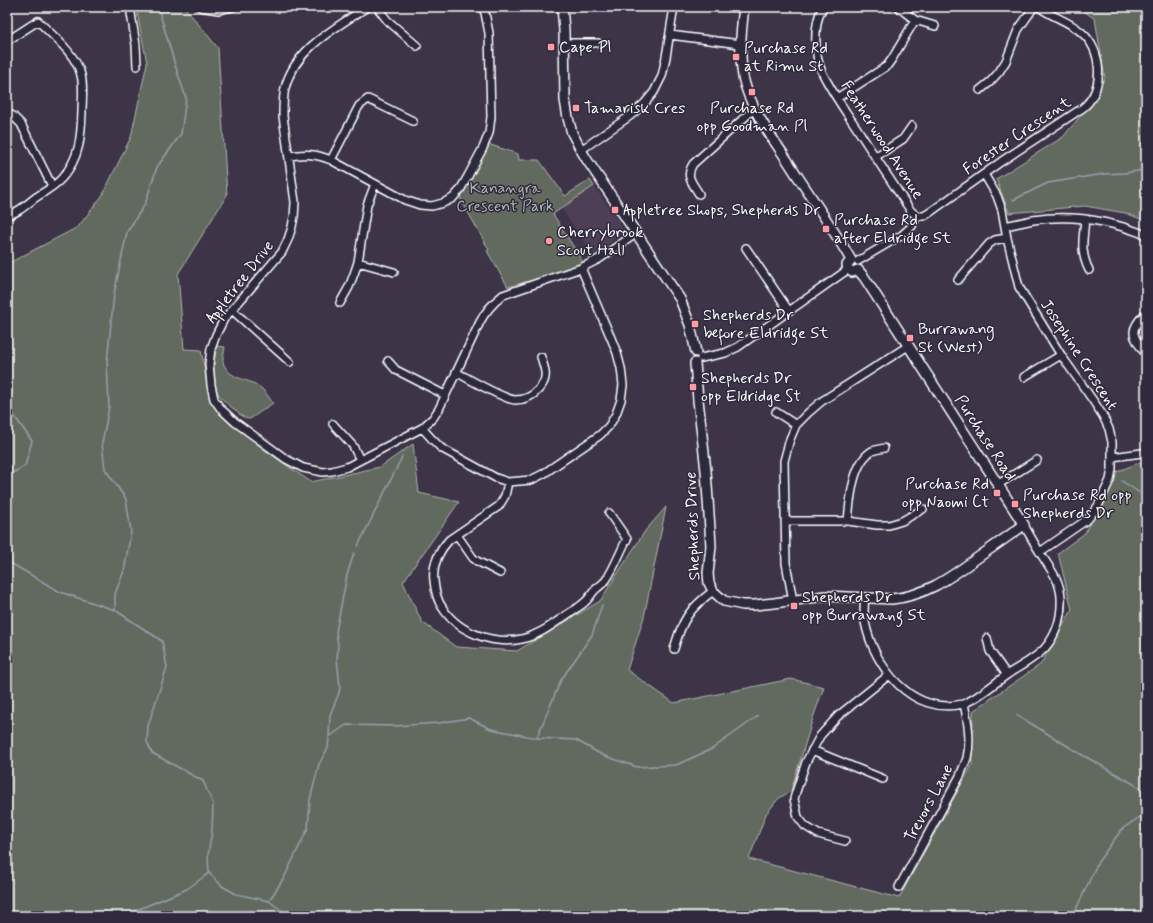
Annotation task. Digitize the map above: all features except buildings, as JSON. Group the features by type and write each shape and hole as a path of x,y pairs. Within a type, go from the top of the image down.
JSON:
{"main road":[{"name":"Shepherds Drive","path":"562,7 564,20 566,109 570,126 580,150 680,299 690,325 698,358 698,400 706,471 711,546 709,583 713,591 724,601 743,605 793,601 825,596 864,598 899,598 912,596 924,592 951,577 1024,526"},
{"name":"Purchase Road","path":"744,7 740,44 743,77 754,109 853,265 864,277 1024,526"}],"street":[{"path":"130,7 136,45 137,66"},
{"path":"200,7 218,10 232,7"},
{"name":"Appletree Drive","path":"367,7 310,47 296,63 285,88 283,116 295,202 292,229 282,252 272,266 224,319 216,335 209,364 214,399 221,409 235,422 279,455 303,468 323,472 347,467 422,428 432,418 439,409 480,322 486,311 494,302 508,293 581,268 599,259 637,234"},
{"path":"377,7 387,20 417,46"},
{"path":"289,156 305,154 318,155 331,160 405,200 420,205 432,206 453,198 460,190 483,148 489,133 491,117 489,33 485,13 482,7"},
{"path":"580,150 630,116 644,104 654,92 662,76 674,7"},
{"name":"Featherwood Avenue","path":"822,7 817,22 816,40 818,58 822,72 875,157 911,211 917,216"},
{"path":"898,7 915,20 935,26"},
{"path":"980,90 999,72 1006,61 1018,30 1034,7"},
{"name":"Forester Crescent","path":"917,216 924,216 929,213 1086,105 1092,96 1098,81 1099,67 1097,56 1091,43 1083,33 1074,26 1039,7"},
{"path":"837,98 887,66 915,20"},
{"path":"7,41 38,21 72,57 78,66 83,91 81,138 77,155 71,166 62,178 52,186 16,212 7,216"},
{"path":"670,35 740,44"},
{"path":"564,43 598,43"},
{"path":"331,160 359,106 368,99 413,121"},
{"path":"699,194 689,178 689,170 693,164 754,109"},
{"path":"7,113 13,116 21,124 52,186"},
{"path":"875,157 903,139 912,126"},
{"name":"Josephine Crescent","path":"984,174 997,196 1019,287 1060,355 1103,416 1109,428 1112,442 1112,469 1110,480 1098,506 1088,519 1040,552"},
{"path":"340,302 349,287 358,262 367,205 375,184"},
{"path":"698,358 725,353 738,347 853,265 902,235 912,226 917,216"},
{"path":"1005,226 1034,220 1065,218 1100,221 1146,235"},
{"path":"1085,220 1082,249 1084,260 1089,270"},
{"path":"958,280 989,244 995,240 1007,238"},
{"path":"746,248 790,311"},
{"path":"358,262 394,272"},
{"path":"422,428 441,448 496,478 508,482 531,480 543,474 600,435 609,426 616,414 621,400 621,368 617,353 581,268"},
{"path":"232,310 290,362"},
{"path":"1146,313 1140,319 1134,331 1135,338 1146,355"},
{"path":"793,601 786,563 784,461 790,439 796,425 822,402 908,346"},
{"path":"1024,377 1060,355"},
{"path":"456,372 504,397 514,400 526,398 536,393 544,384 546,372 541,357"},
{"path":"388,361 396,370 446,395"},
{"path":"776,412 796,425"},
{"path":"333,424 353,446 360,460"},
{"path":"848,521 852,487 856,472 863,459 872,452 884,448"},
{"path":"1112,457 1142,453 1146,451"},
{"path":"997,485 1037,460"},
{"path":"508,482 505,496 499,506 449,540 442,548 437,556 434,575 437,597 442,608 461,627 487,638 508,640 522,639 536,635 585,602 605,581 627,540 609,513"},
{"path":"785,521 848,521 877,526 890,525 902,522 923,509"},
{"name":"Purchase Road","path":"864,598 865,621 871,644 889,675 899,686 926,703 938,706 964,704 1034,658 1045,648 1054,635 1058,624 1061,613 1061,596 1058,582 1053,571 1024,526"},
{"path":"457,535 477,562 500,573"},
{"path":"674,649 678,633 690,611 713,591"},
{"path":"987,638 990,651 1007,675"},
{"path":"845,841 818,834 805,826 798,817 794,799 806,762 820,736 838,716 889,675"},
{"name":"Trevors Lane","path":"899,887 960,776 967,758 970,738 964,704"},
{"path":"812,750 883,779"}],"shaded area":[{"path":"594,186 623,229 622,234 593,254 561,208"}],"green space":[{"path":"136,7 186,7 186,9 218,48 227,195 178,274 184,349 201,350 211,403 263,449 311,482 380,467 413,444 419,493 459,502 403,582 422,622 456,647 517,651 600,601 645,531 666,507 644,617 627,670 674,703 791,679 824,687 791,791 778,799 766,814 749,859 899,898 972,765 973,711 1041,664 1072,610 1058,553 1085,533 1111,474 1146,460 1146,916 7,916 7,264 78,227 102,196 131,137 147,63"},
{"path":"1078,7 1146,7 1146,221 1125,213 1085,206 1009,213 996,179 1063,137 1087,108 1105,78 1095,19"},
{"name":"Kanangra Crescent Park","path":"488,144 518,154 519,160 539,160 565,196 590,180 594,186 553,214 583,262 560,272 508,287 487,251 489,250 459,196"},
{"path":"216,346 225,347 223,362 230,373 261,388 273,403 250,419 242,416 224,401 219,395 215,384 214,371"}],"waterway":[{"path":"115,610 115,594 124,571 131,532 126,499 105,469 102,443 109,407 107,362 114,294 127,232 145,204 157,167 181,134 186,98 158,7"},
{"path":"1013,200 1048,183 1104,174 1138,171 1146,167"},
{"path":"7,409 10,410 32,441 25,466 7,476"},
{"path":"358,546 402,457"},
{"path":"1122,481 1146,497"},
{"path":"269,901 285,876 308,828 310,800 319,764 328,748 330,715 339,693 340,686 336,632 347,575 354,553"},
{"path":"7,561 60,592 115,610 162,641 167,667 148,726 147,742 152,753 203,781 213,804 212,830 208,855 209,873 222,886 236,894 269,901 289,916"},
{"path":"537,737 561,680 592,635 602,605"},
{"path":"1017,715 1079,753 1146,791"},
{"path":"329,737 346,725 394,726 439,723 469,718 491,729 537,738 576,740 602,755 637,767 676,765 712,749 758,716"},
{"path":"1073,916 1098,862 1122,829 1146,813"},
{"path":"127,916 132,912 187,889 209,873"}],"place":[{"name":"Cape Pl","path":"551,47"},
{"name":"Purchase Rd at Rimu St","path":"736,57"},
{"name":"Purchase Rd opp Goodman Pl","path":"752,92"},
{"name":"Tamarisk Cres","path":"576,108"},
{"name":"Appletree Shops, Shepherds Dr","path":"615,210"},
{"name":"Purchase Rd after Eldridge St","path":"826,229"},
{"name":"Cherrybrook Scout Hall","path":"549,241"},
{"name":"Shepherds Dr before Eldridge St","path":"695,324"},
{"name":"Burrawang St (West)","path":"910,338"},
{"name":"Shepherds Dr opp Eldridge St","path":"693,387"},
{"name":"Purchase Rd opp Naomi Ct","path":"997,493"},
{"name":"Purchase Rd opp Shepherds Dr","path":"1015,504"},
{"name":"Shepherds Dr opp Burrawang St","path":"794,606"}]}
